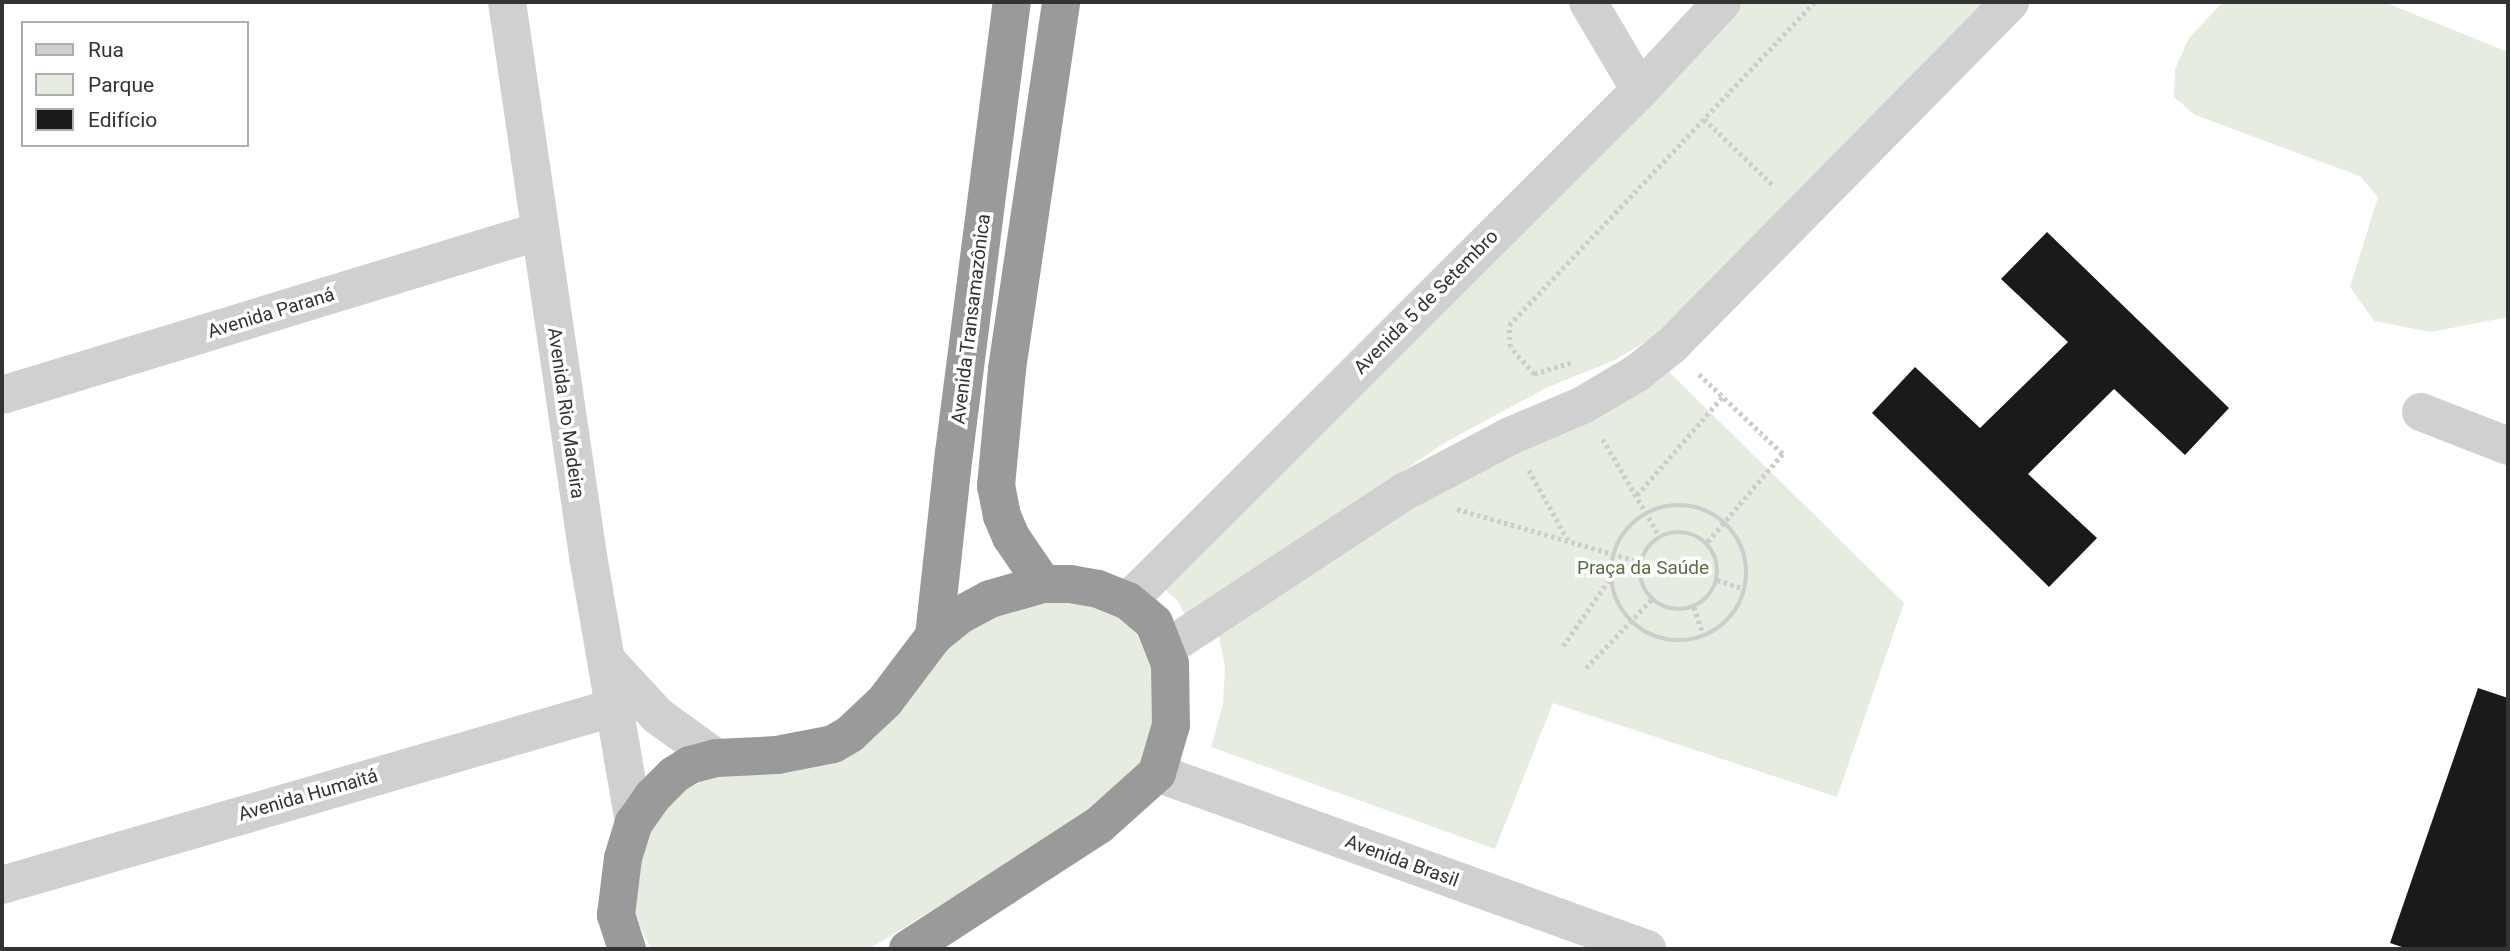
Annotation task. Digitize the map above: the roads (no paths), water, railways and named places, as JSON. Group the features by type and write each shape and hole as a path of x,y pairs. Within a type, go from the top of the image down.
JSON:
{"highway":[{"name":"Avenida Transamazônica","path":"934,636 946,516 1012,2"},
{"path":"1043,584 1011,537 1002,516 996,486 1007,369 1061,2"},
{"path":"1007,39 1054,48"},
{"path":"617,938 623,858 634,822 652,797 674,775 690,765 716,758 777,755 833,744 850,734 885,701 934,636 960,615 990,598 1043,584 1070,584 1098,589 1128,601 1154,623 1167,648 1172,684 1171,725 1157,774 1099,825 908,949"}],"street":[{"path":"1588,2 1640,90"},
{"name":"Avenida 5 de Setembro","path":"1128,601 1640,90 1722,2"},
{"path":"1167,648 1402,493 1510,436 1583,405 1637,373 1671,346 2010,2"},
{"name":"Avenida Rio Madeira","path":"515,3 540,231 588,556 634,822"},
{"name":"Avenida Paraná","path":"2,395 540,231"},
{"path":"2421,412 2508,446"},
{"path":"608,662 658,716 716,758"},
{"name":"Avenida Humaitá","path":"2,885 616,707"},
{"name":"Avenida Brasil","path":"1157,774 1647,949"}],"park label":[{"name":"Praça da Saúde","path":"1643,568"}]}
